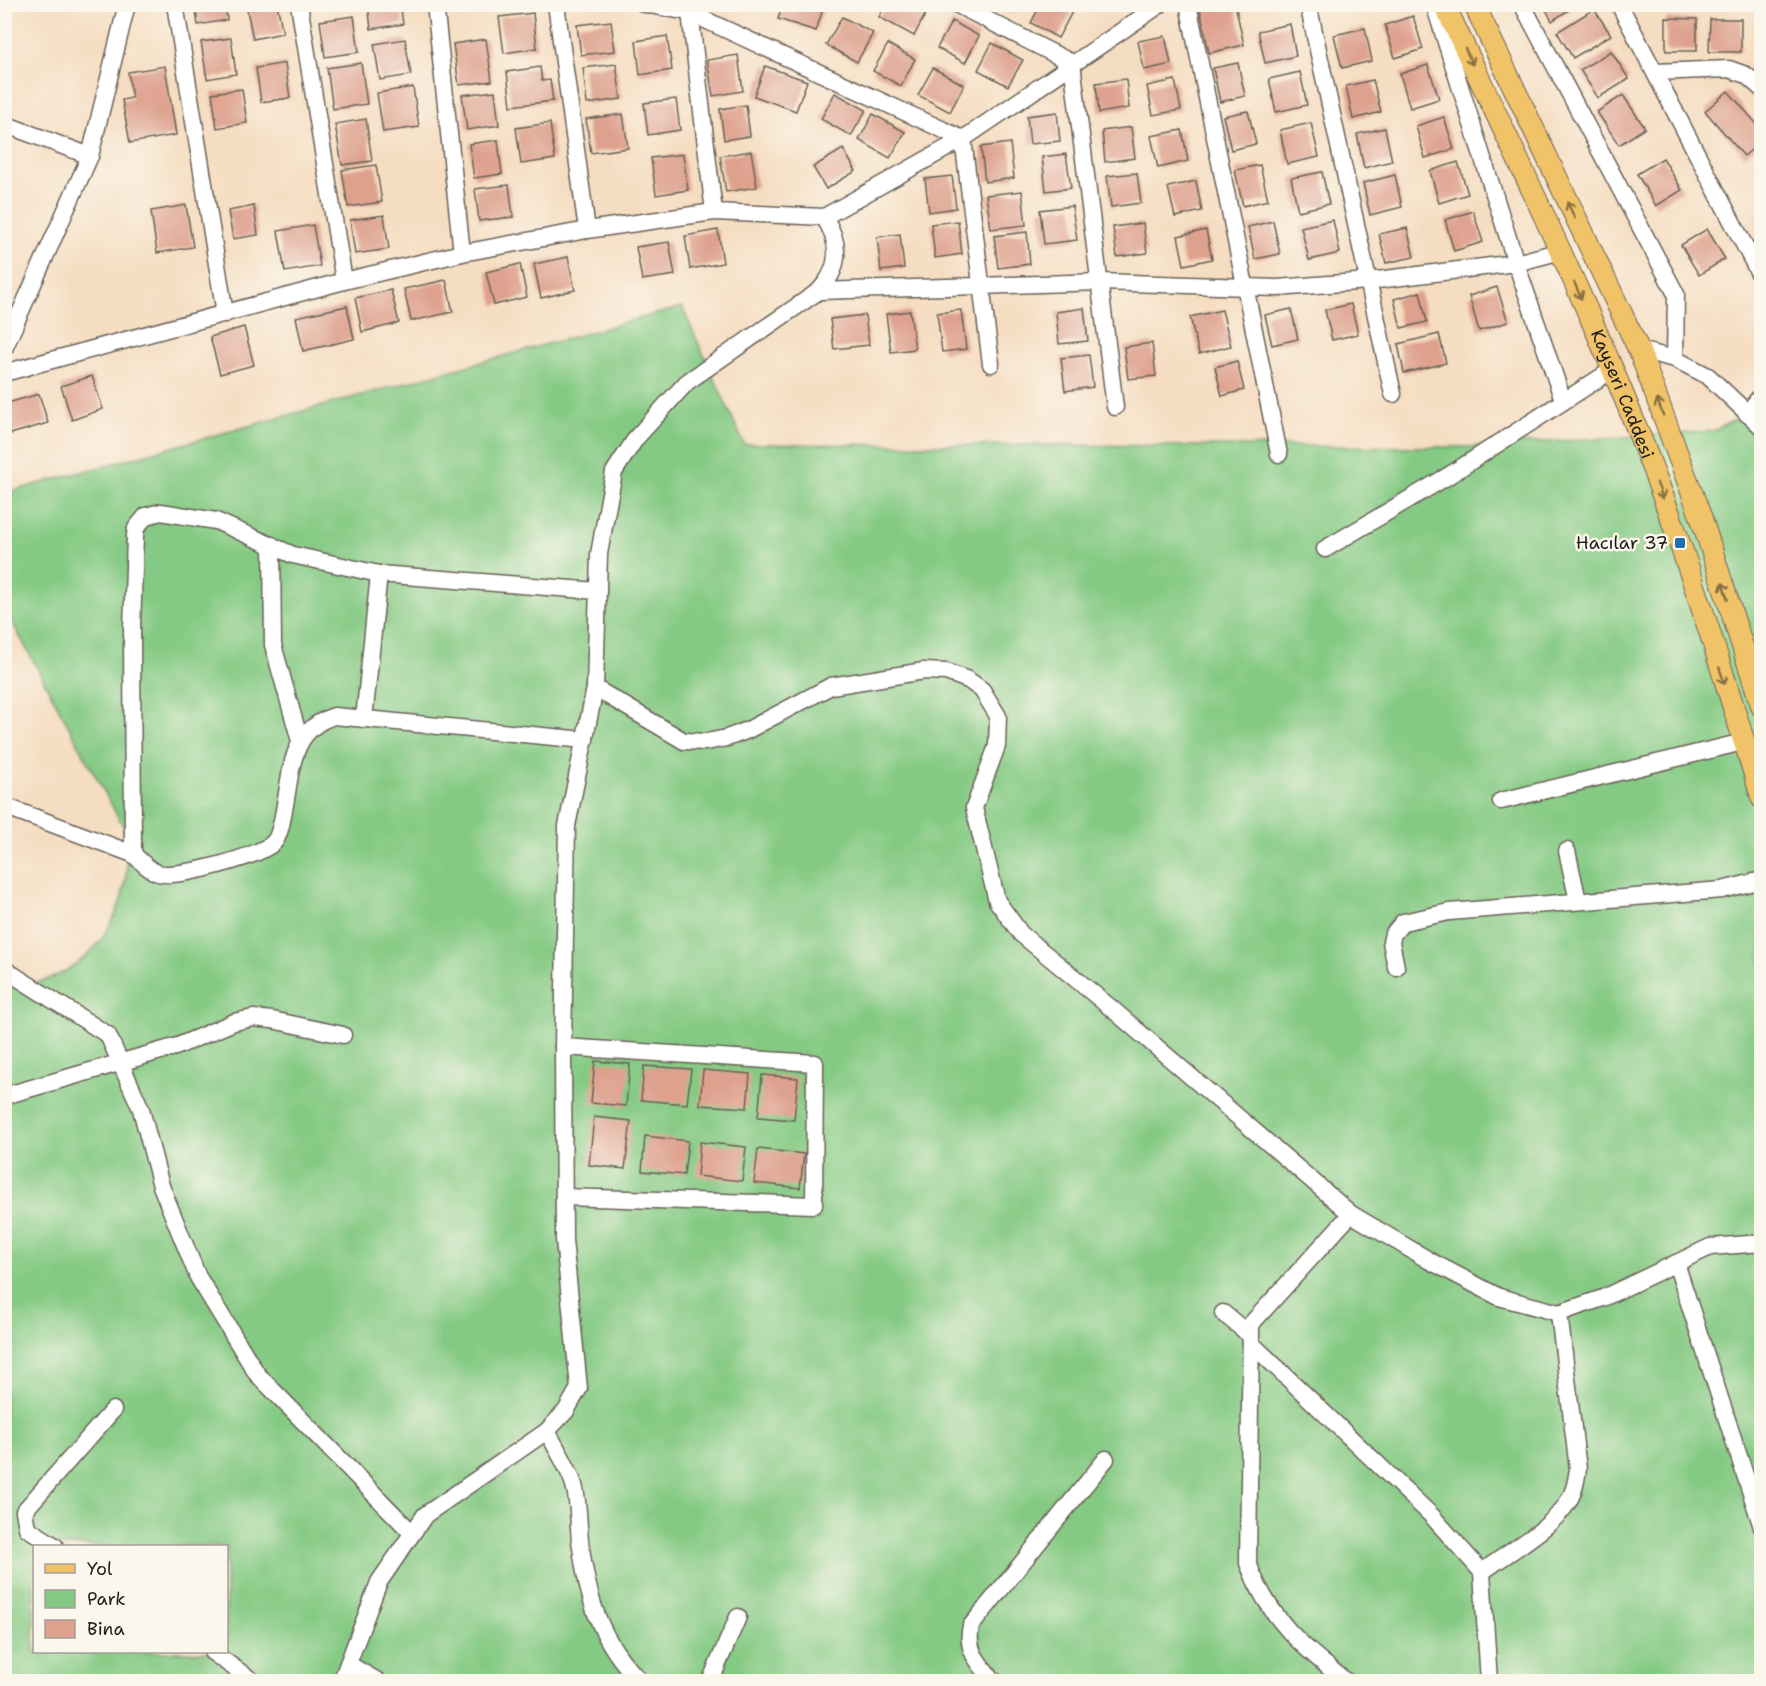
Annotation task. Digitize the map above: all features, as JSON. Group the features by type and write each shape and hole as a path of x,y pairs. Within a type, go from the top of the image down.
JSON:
{"main road":[{"name":"Kayseri Caddesi","path":"1444,4 1561,251 1612,370 1680,543 1761,798"},
{"name":"Kayseri Caddesi","path":"1474,4 1639,350 1702,520 1761,706"}],"street":[{"path":"4,349 90,156 127,4"},
{"path":"175,4 225,314"},
{"path":"299,4 344,281"},
{"path":"435,4 462,253"},
{"path":"556,4 587,230"},
{"path":"644,4 688,8 963,139"},
{"path":"956,4 1072,63"},
{"path":"4,373 344,281 462,253 587,230 714,212 824,217 963,139 1161,4"},
{"path":"1188,4 1279,454"},
{"path":"1308,4 1393,394"},
{"path":"1434,4 1515,263 1563,400"},
{"path":"1522,4 1676,294 1675,359"},
{"path":"1619,4 1761,279"},
{"path":"688,8 714,212"},
{"path":"1072,63 1115,407"},
{"path":"1654,72 1728,69 1746,75 1761,89"},
{"path":"4,124 90,156"},
{"path":"963,139 991,364"},
{"path":"341,1682 379,1582 424,1515 547,1431 566,1411 579,1388 564,1240 563,1047 567,826 595,688 599,555 614,472 636,438 687,382 819,291 831,278 836,263 835,239 824,217"},
{"path":"819,291 1101,282 1277,288 1369,281 1515,263 1561,251"},
{"path":"1639,350 1675,359 1708,376 1754,418 1761,428"},
{"path":"1325,549 1448,476 1612,370"},
{"path":"1754,418 1761,394"},
{"path":"133,854 132,629 136,528 146,516 161,512 216,521 293,555 380,574 598,591"},
{"path":"272,545 273,645 300,741"},
{"path":"364,718 380,574"},
{"path":"595,688 684,741 706,742 727,738 748,730 831,686 924,670 946,672 968,680 982,690 992,703 1000,731 997,746 974,808 997,901 1021,934 1120,1015 1351,1214 1430,1261 1499,1297 1559,1313 1604,1298 1710,1247 1761,1243"},
{"path":"4,806 133,854 145,866 158,873 172,876 253,855 270,846 280,829 300,741 308,729 320,720 334,716 364,718 585,740"},
{"path":"1501,801 1743,742"},
{"path":"1568,851 1578,902"},
{"path":"1396,967 1391,942 1393,934 1404,922 1449,912 1722,890 1761,880"},
{"path":"4,969 108,1035 141,1109 161,1186 198,1277 257,1374 412,1533"},
{"path":"4,1096 178,1046 234,1022 253,1018 343,1035"},
{"path":"563,1047 815,1063 814,1205 564,1197"},
{"path":"1347,1682 1296,1640 1274,1614 1258,1590 1248,1563 1251,1324 1351,1214"},
{"path":"1676,1263 1761,1527"},
{"path":"1223,1313 1431,1515 1482,1572 1489,1682"},
{"path":"1482,1572 1554,1518 1567,1504 1575,1488 1578,1469 1559,1313"},
{"path":"53,1545 27,1528 24,1511 113,1410"},
{"path":"547,1431 574,1486 589,1590 603,1634 621,1663 641,1682"},
{"path":"995,1682 974,1656 969,1646 971,1626 1106,1459"},
{"path":"710,1682 738,1617"},
{"path":"213,1653 255,1682"},
{"path":"348,1664 379,1682"}],"green space":[{"path":"682,307 744,444 1467,447 1713,431 1761,406 1761,1681 5,1682 5,987 35,983 62,973 85,957 103,937 116,913 124,886 127,858 124,828 5,609 5,493"}],"building":[{"path":"195,4 225,4 227,20 198,25"},
{"path":"277,4 283,33 253,39 246,5"},
{"path":"368,4 400,4 403,24 371,29"},
{"path":"783,4 824,6 816,31 778,19"},
{"path":"886,4 921,4 928,9 914,36 879,17"},
{"path":"996,4 1017,4 1012,13"},
{"path":"1041,4 1058,4 1072,12 1058,38 1031,23"},
{"path":"1199,4 1235,4 1244,45 1209,53"},
{"path":"1543,4 1578,4 1552,21"},
{"path":"1594,9 1611,35 1573,58 1557,32"},
{"path":"533,13 537,48 504,53 499,17"},
{"path":"354,16 359,52 325,57 320,21"},
{"path":"1413,16 1423,49 1395,58 1385,25"},
{"path":"842,17 873,33 857,62 826,45"},
{"path":"1666,18 1697,19 1697,51 1666,51"},
{"path":"1710,19 1741,19 1741,52 1709,52"},
{"path":"611,21 615,51 581,55 577,25"},
{"path":"952,21 979,36 965,63 937,48"},
{"path":"1290,24 1296,56 1265,63 1258,31"},
{"path":"1365,28 1372,61 1342,68 1334,35"},
{"path":"667,36 672,70 640,75 636,41"},
{"path":"1165,36 1171,64 1144,70 1138,41"},
{"path":"231,38 236,74 207,79 201,42"},
{"path":"405,39 411,75 380,80 374,44"},
{"path":"486,39 492,81 459,85 453,44"},
{"path":"992,43 1023,60 1008,86 978,70"},
{"path":"888,44 915,59 901,86 873,71"},
{"path":"1611,51 1629,79 1598,98 1580,70"},
{"path":"738,55 743,91 713,96 707,60"},
{"path":"285,63 290,98 261,102 256,68"},
{"path":"361,63 367,104 333,109 327,68"},
{"path":"1238,63 1245,96 1220,102 1213,68"},
{"path":"616,64 621,99 587,104 583,68"},
{"path":"1428,65 1439,99 1410,108 1400,74"},
{"path":"165,66 176,135 130,143 122,100 132,98 128,72"},
{"path":"765,66 807,81 796,111 754,96"},
{"path":"540,67 542,81 550,80 553,101 511,106 507,72"},
{"path":"933,68 964,85 950,112 918,95"},
{"path":"1300,72 1307,105 1276,112 1269,79"},
{"path":"1126,79 1129,108 1099,113 1096,83"},
{"path":"1175,80 1181,110 1153,115 1147,86"},
{"path":"1373,80 1381,112 1353,119 1346,86"},
{"path":"413,87 419,127 383,132 377,93"},
{"path":"242,89 247,123 217,128 212,93"},
{"path":"495,91 499,125 467,130 462,95"},
{"path":"1728,91 1762,130 1762,141 1744,156 1705,111"},
{"path":"835,93 866,110 851,136 821,119"},
{"path":"1623,95 1645,128 1619,145 1597,112"},
{"path":"676,99 680,130 648,135 644,103"},
{"path":"746,105 750,136 724,140 720,109"},
{"path":"1248,111 1256,144 1231,150 1223,116"},
{"path":"1057,112 1060,141 1030,144 1027,116"},
{"path":"623,114 628,148 591,153 586,119"},
{"path":"873,114 905,132 890,158 859,140"},
{"path":"1444,117 1454,149 1425,158 1416,126"},
{"path":"366,119 372,161 342,165 335,124"},
{"path":"550,123 555,159 521,164 516,128"},
{"path":"1311,123 1319,157 1287,164 1280,130"},
{"path":"1131,127 1135,158 1105,162 1102,131"},
{"path":"1385,128 1392,161 1364,168 1357,134"},
{"path":"1182,130 1188,161 1158,168 1151,136"},
{"path":"498,140 502,174 474,178 469,144"},
{"path":"1010,143 1014,178 985,182 981,147"},
{"path":"843,149 856,171 826,189 813,167"},
{"path":"751,151 757,187 726,192 720,156"},
{"path":"1762,153 1762,169 1754,160"},
{"path":"683,154 688,190 656,195 651,158"},
{"path":"1066,154 1071,188 1046,191 1042,157"},
{"path":"1663,158 1682,190 1656,206 1637,174"},
{"path":"1458,162 1468,194 1439,203 1430,171"},
{"path":"376,165 382,202 348,207 342,170"},
{"path":"1260,165 1268,200 1243,206 1235,170"},
{"path":"1322,172 1329,204 1298,211 1291,178"},
{"path":"1137,173 1141,203 1111,207 1107,176"},
{"path":"1395,175 1402,207 1370,215 1363,183"},
{"path":"952,176 956,208 929,212 925,179"},
{"path":"1196,181 1202,211 1175,217 1168,187"},
{"path":"509,185 513,217 479,221 475,189"},
{"path":"1022,191 1026,225 991,229 986,195"},
{"path":"186,205 193,247 157,253 151,211"},
{"path":"254,206 258,235 233,239 228,211"},
{"path":"1072,206 1077,240 1044,244 1040,210"},
{"path":"1473,211 1483,242 1454,251 1445,220"},
{"path":"384,215 389,249 355,254 350,220"},
{"path":"1333,220 1340,253 1309,260 1301,227"},
{"path":"958,221 962,254 935,258 931,224"},
{"path":"1273,221 1280,254 1255,259 1248,227"},
{"path":"1143,223 1147,253 1117,257 1113,227"},
{"path":"313,225 320,266 285,272 278,231"},
{"path":"1407,228 1414,257 1386,263 1379,234"},
{"path":"1707,229 1725,259 1699,275 1681,245"},
{"path":"718,230 723,263 690,269 685,236"},
{"path":"1206,230 1212,259 1184,265 1178,236"},
{"path":"1027,232 1030,264 998,268 994,236"},
{"path":"900,234 904,268 881,271 877,237"},
{"path":"669,242 675,275 642,280 636,247"},
{"path":"568,257 575,290 541,298 534,264"},
{"path":"520,264 527,297 494,305 486,272"},
{"path":"446,280 453,312 411,321 404,289"},
{"path":"1497,287 1508,322 1479,331 1469,296"},
{"path":"391,290 399,323 362,332 355,298"},
{"path":"1420,292 1427,322 1401,328 1394,299"},
{"path":"1351,304 1358,334 1332,340 1325,310"},
{"path":"347,306 354,339 303,351 296,317"},
{"path":"1084,308 1088,341 1059,344 1056,312"},
{"path":"1291,309 1298,339 1272,345 1265,315"},
{"path":"961,310 966,349 942,352 937,313"},
{"path":"1222,310 1231,346 1199,354 1190,317"},
{"path":"910,311 915,349 891,352 886,314"},
{"path":"865,315 869,345 834,349 830,319"},
{"path":"244,327 254,365 220,374 210,337"},
{"path":"1439,334 1446,363 1404,373 1398,344"},
{"path":"1152,343 1156,376 1128,379 1124,347"},
{"path":"1089,355 1093,387 1065,391 1061,358"},
{"path":"1237,361 1244,390 1222,396 1215,367"},
{"path":"92,376 103,409 72,420 61,386"},
{"path":"39,394 48,423 4,436 4,404"},
{"path":"595,1061 630,1064 626,1106 591,1103"},
{"path":"644,1066 691,1069 687,1104 641,1100"},
{"path":"703,1070 750,1074 747,1108 700,1105"},
{"path":"762,1075 798,1078 794,1120 758,1117"},
{"path":"594,1117 631,1121 625,1169 589,1165"},
{"path":"645,1136 688,1141 684,1175 642,1171"},
{"path":"700,1142 746,1147 742,1181 697,1176"},
{"path":"758,1149 804,1154 800,1188 754,1183"}],"place":[{"name":"Hacılar 37","path":"1680,543"}]}
